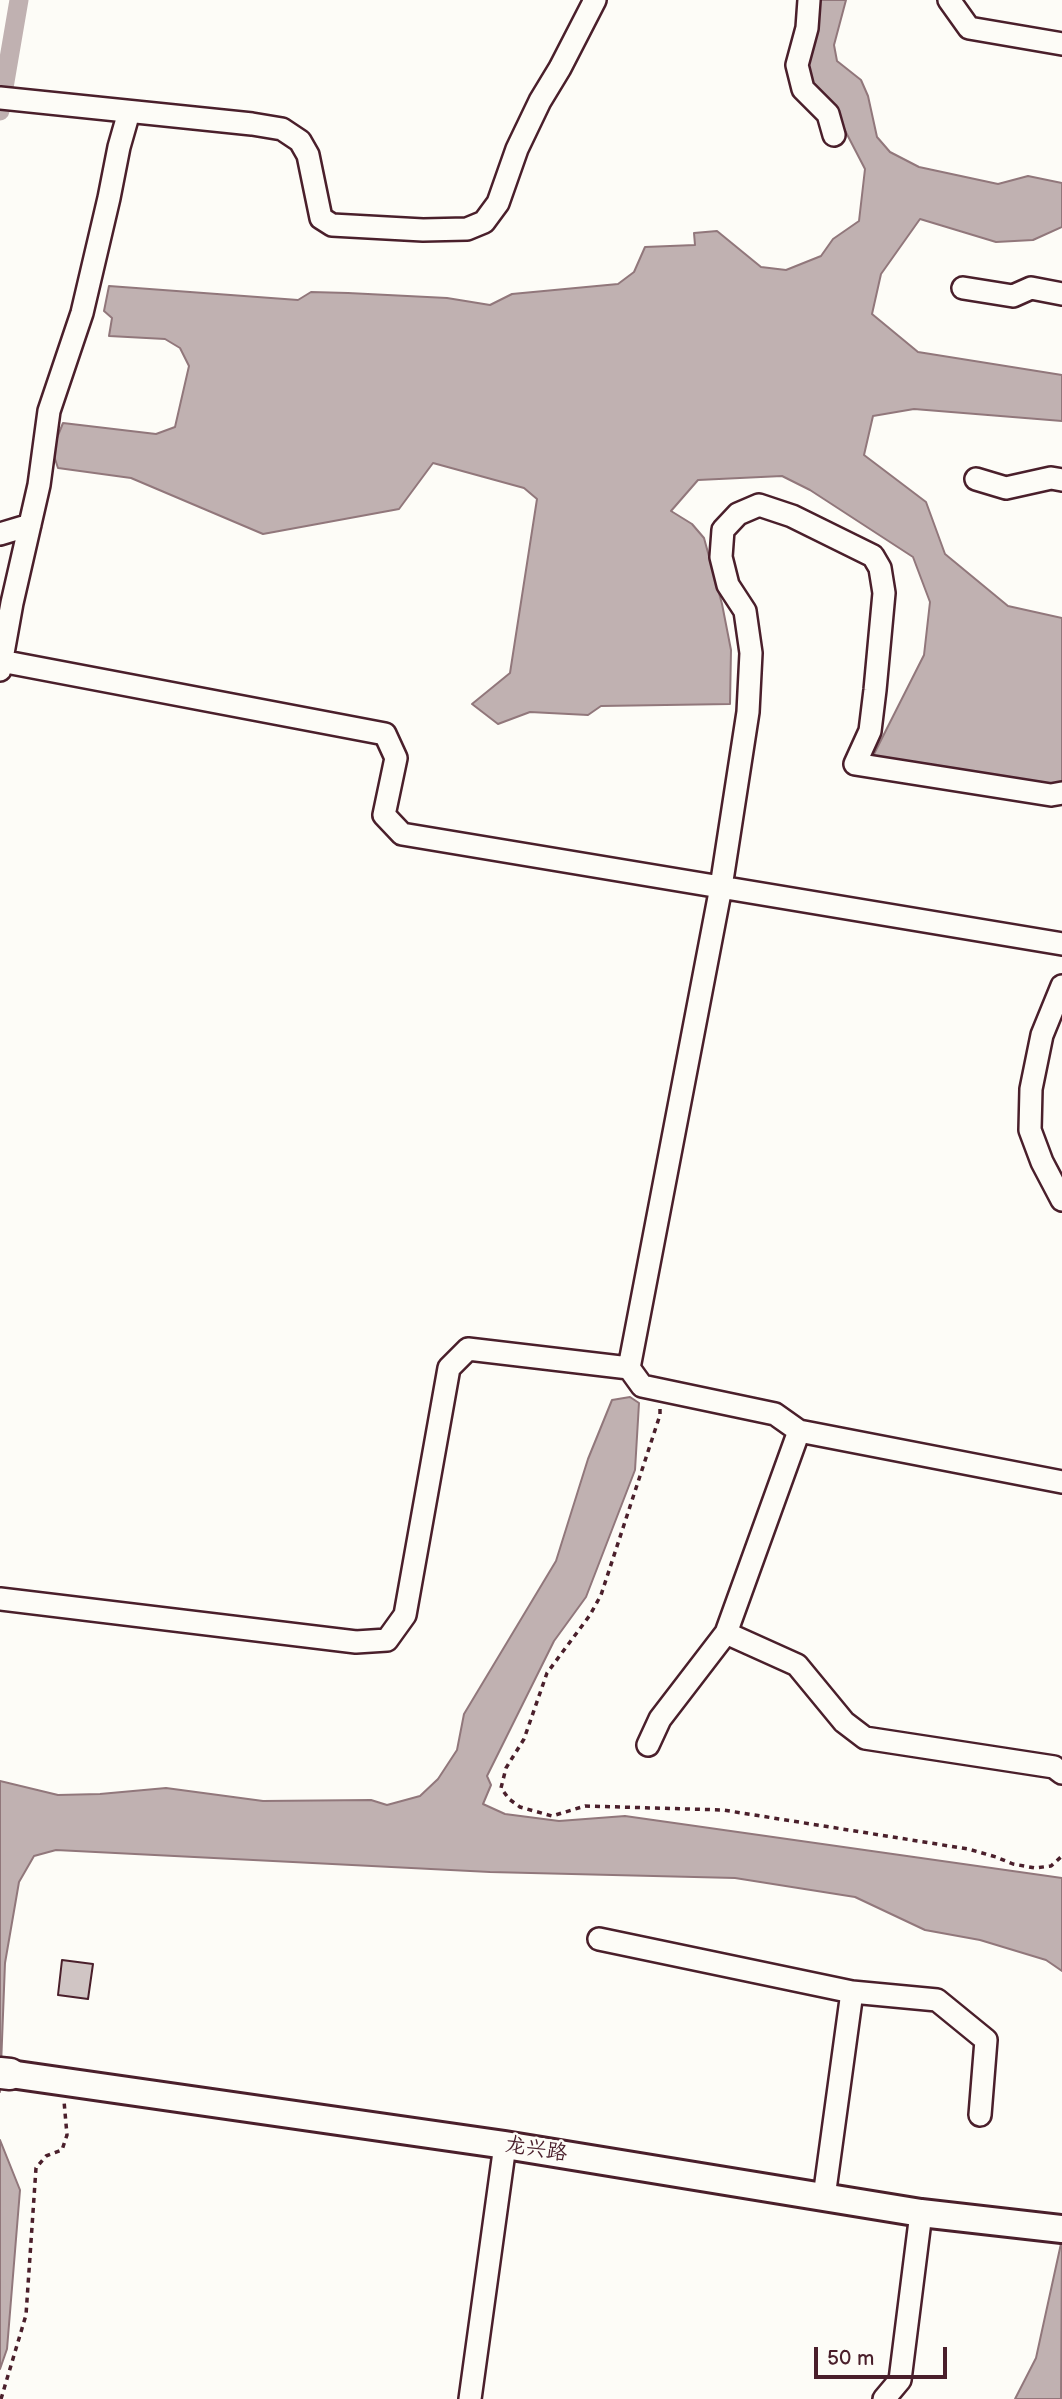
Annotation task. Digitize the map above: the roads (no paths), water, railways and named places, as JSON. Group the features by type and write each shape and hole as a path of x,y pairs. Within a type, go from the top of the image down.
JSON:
{"street":[{"path":"0,98 282,129 300,141 308,155 321,218 332,225 423,230 467,229 484,222 498,203 517,149 594,0"},
{"path":"809,0 807,27 797,65 803,89 828,114 834,135"},
{"path":"949,0 969,28 1062,44"},
{"path":"0,670 39,485 48,411 82,313 119,147 130,112"},
{"path":"963,288 1013,296 1031,288 1062,294"},
{"path":"976,479 1006,488 1051,478 1062,480"},
{"path":"1062,793 1051,794 855,764 870,731 874,704 884,593 880,568 873,556 792,516 759,505 738,514 723,530 721,557 728,585 746,611 751,653 748,712 721,887 629,1368 642,1386 775,1414 799,1431 1062,1482"},
{"path":"0,534 30,525"},
{"path":"1,661 385,734 396,758 384,815 401,834 1062,944"},
{"path":"1062,986 1042,1035 1031,1089 1030,1130 1042,1162 1062,1200"},
{"path":"0,1599 356,1642 387,1640 405,1615 449,1368 468,1349 629,1368"},
{"path":"648,1745 660,1719 726,1633 799,1431"},
{"path":"726,1633 797,1665 844,1722 865,1738 1054,1767 1062,1773"},
{"path":"600,1939 852,1992 937,2000 986,2040 980,2115"},
{"path":"824,2197 852,1992"},
{"name":"龙兴路","path":"5,2074 505,2145 921,2213 1054,2228"},
{"path":"470,2399 505,2145"},
{"path":"884,2399 900,2380 921,2213"}],"waterway":[{"path":"0,111 19,0"}]}
